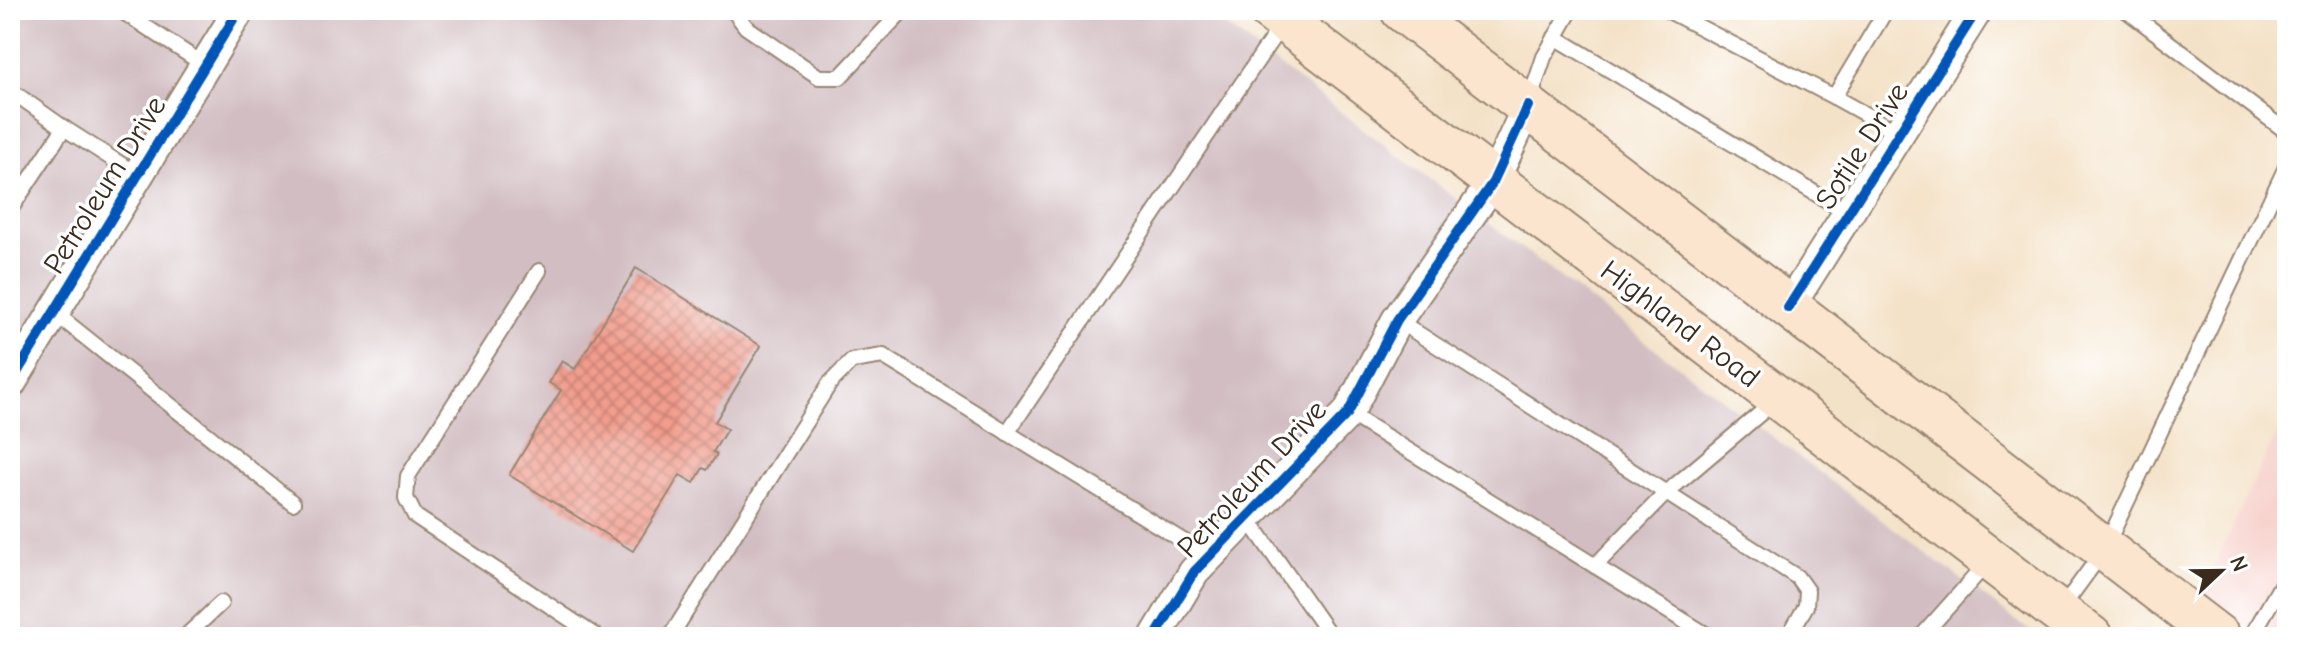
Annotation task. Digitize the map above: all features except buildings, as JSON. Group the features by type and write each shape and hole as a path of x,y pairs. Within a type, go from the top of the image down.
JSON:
{"main road":[{"path":"1402,10 2219,637"},
{"name":"Highland Road","path":"1278,15 2091,637"}],"street":[{"name":"Petroleum Drive","path":"10,384 239,10"},
{"name":"Sotile Drive","path":"1788,308 1977,10"},
{"name":"Petroleum Drive","path":"1155,637 1194,572 1348,413 1397,320 1493,182 1528,106"}],"lane":[{"path":"120,10 206,66"},
{"path":"733,10 746,27 819,77 840,77 903,10"},
{"path":"1528,106 1544,57 1571,10"},
{"path":"1667,10 1899,133"},
{"path":"1834,97 1886,10"},
{"path":"2126,10 2287,132"},
{"path":"1007,433 1278,15"},
{"path":"1555,37 1848,213"},
{"path":"10,90 139,176"},
{"path":"10,209 64,128"},
{"path":"2059,612 2104,550 2287,165"},
{"path":"539,271 408,476 406,498 415,516 597,637"},
{"path":"55,313 293,503"},
{"path":"1397,320 1797,577 1807,591 1806,606 1788,637"},
{"path":"670,637 830,383 852,361 883,356 1209,557"},
{"path":"1595,566 1666,493 1778,398"},
{"path":"1348,413 1710,637"},
{"path":"1247,517 1331,637"},
{"path":"1921,637 1990,560"},
{"path":"2251,637 2287,575"},
{"path":"185,637 221,603"}],"shaded area":[{"path":"10,10 1205,10 2038,637 10,637"},
{"path":"2287,424 2287,637 2262,637 2202,591 2274,439"}],"cycle path":[{"path":"10,384 239,10"},
{"path":"1788,308 1977,10"},
{"path":"1155,637 1194,572 1348,413 1397,320 1493,182 1528,106"}]}
